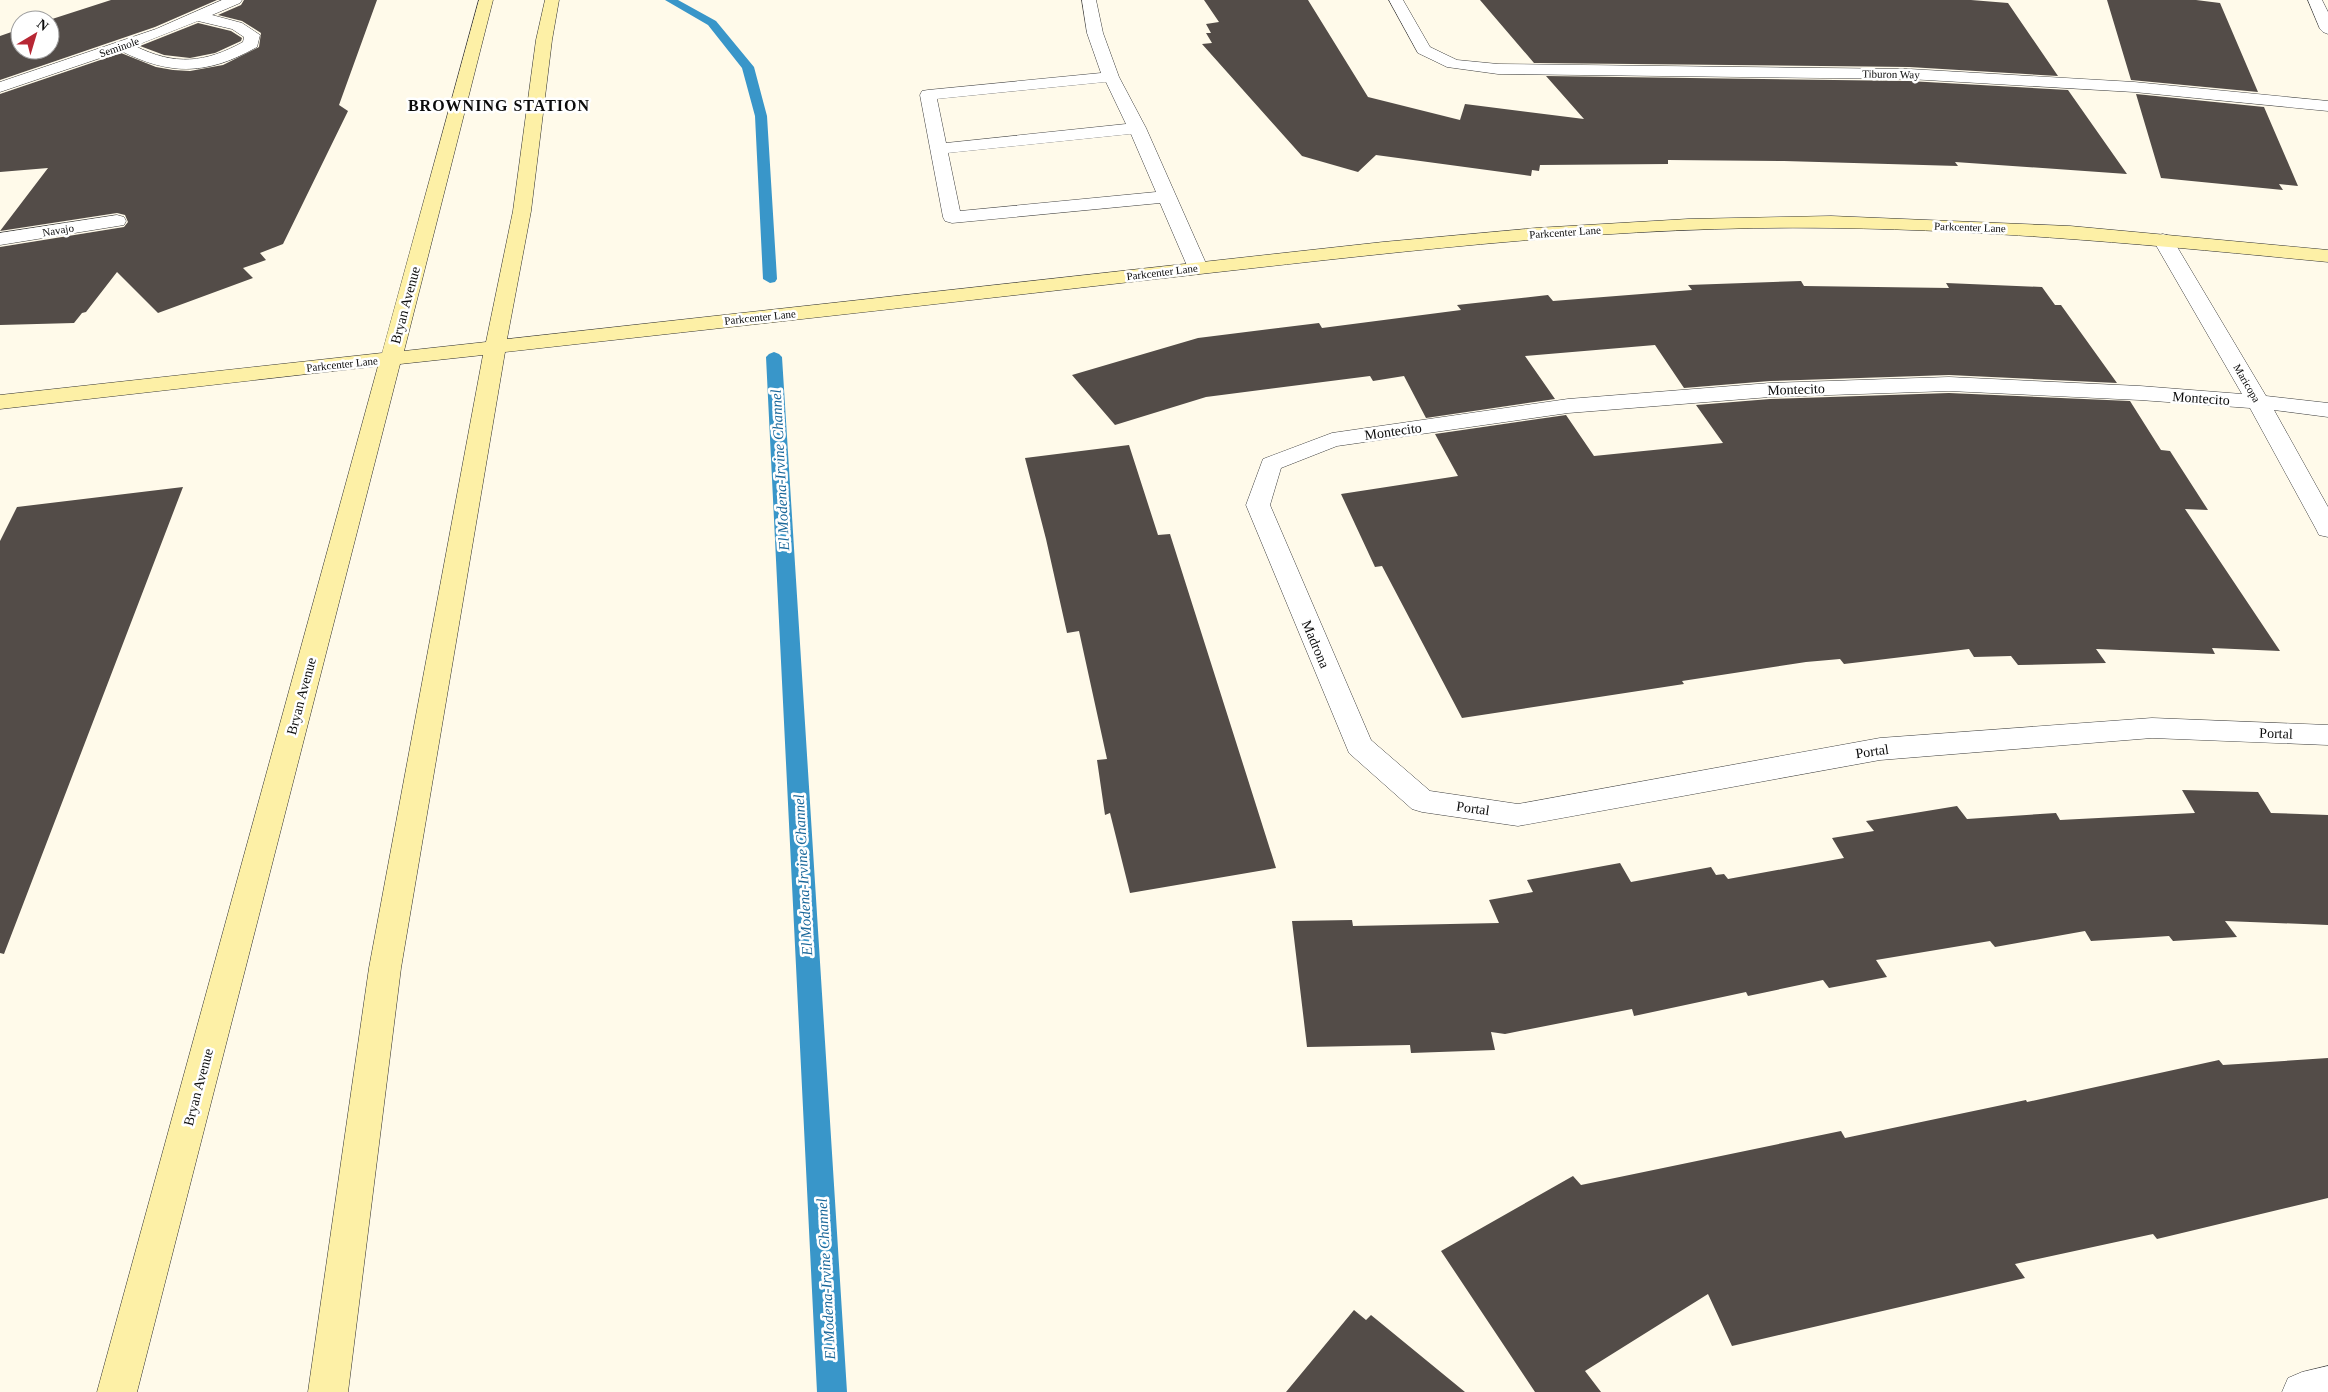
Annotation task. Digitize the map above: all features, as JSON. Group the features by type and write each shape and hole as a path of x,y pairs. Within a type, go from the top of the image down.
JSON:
{"main road":[{"name":"Bryan Avenue","path":"117,1392 486,0"},
{"path":"328,1392 385,968 494,347 522,211 544,40 552,0"},
{"name":"Parkcenter Lane","path":"0,402 1198,268 1488,238 1688,224 1831,222 1966,226 2070,232 2328,256"}],"street":[{"name":"Seminole","path":"0,87 123,46 199,18 235,0"},
{"path":"1089,0 1095,33 1111,77 1137,128 1198,268"},
{"name":"Tiburon Way","path":"1396,0 1424,50 1453,64 1498,69 1909,74 2134,87 2328,106"},
{"path":"2315,0 2328,29"},
{"path":"123,46 158,62 186,64 211,61 235,54 251,44 252,35 237,26 199,18"},
{"path":"1111,77 928,95 952,216 1167,197"},
{"path":"938,149 1137,128"},
{"name":"Navajo","path":"0,239 117,221"},
{"name":"Maricopa","path":"2163,240 2258,402 2328,529"},
{"name":"Montecito","path":"1270,464 1332,440 1568,406 1770,390 1948,384 2140,393 2258,402 2328,410"},
{"name":"Madrona","path":"1270,464 1258,505 1360,746 1422,801"},
{"name":"Portal","path":"1422,801 1518,814 1880,749 2152,728 2328,735"},
{"path":"2302,1392 2328,1386"}],"building":[{"path":"111,0 217,0 155,27 60,59 60,16"},
{"path":"244,0 377,0 339,105 348,111 283,244 260,253 266,260 243,268 253,278 158,313 117,272 86,312 82,313 74,323 0,325 0,247 124,227 128,222 125,215 117,213 0,231 48,168 0,172 0,94 121,53 156,67 173,70 190,71 223,65 259,47 261,33 242,21 218,15 241,5"},
{"path":"1204,0 1308,0 1368,97 1460,120 1465,104 1584,119 1546,76 1909,81 2068,90 2127,174 1955,162 1958,166 1668,160 1668,164 1540,165 1539,171 1532,170 1531,176 1376,155 1358,172 1302,156 1202,44 1212,43 1206,33 1211,33 1206,24 1219,22"},
{"path":"1480,0 1971,0 2008,3 2058,76 1909,67 1534,63"},
{"path":"2107,0 2196,0 2220,3 2258,92 2131,80"},
{"path":"198,23 231,31 242,38 241,41 215,53 190,58 164,55 140,46"},
{"path":"10,32 10,60 58,60 0,80 0,36"},
{"path":"2136,94 2264,107 2298,186 2279,184 2283,190 2161,178"},
{"path":"1801,281 1804,286 1949,288 1946,283 2042,287 2055,305 2061,305 2117,383 1949,375 1770,381 1684,388 1655,345 1525,356 1555,399 1426,418 1404,376 1373,381 1370,376 1206,397 1115,425 1072,375 1198,338 1319,323 1322,328 1461,310 1457,305 1548,295 1553,301 1692,290 1688,285"},
{"path":"1949,393 2130,401 2161,450 2170,451 2208,510 2185,509 2280,651 2212,648 2215,654 2096,649 2106,663 2018,665 2011,656 1974,657 1969,649 1844,664 1840,659 1806,662 1682,681 1684,684 1462,718 1382,566 1375,567 1341,494 1458,476 1435,434 1566,415 1594,456 1723,443 1696,405 1770,399"},
{"path":"1129,445 1158,535 1170,534 1276,868 1130,893 1110,813 1105,815 1097,760 1107,759 1079,631 1067,633 1046,539 1025,458"},
{"path":"183,487 4,954 0,953 0,541 17,507"},
{"path":"2182,790 2258,792 2271,813 2328,815 2328,925 2225,921 2237,937 2173,941 2169,936 2091,941 2085,931 1995,947 1990,941 1876,960 1887,977 1829,988 1823,980 1748,996 1746,992 1634,1016 1632,1009 1505,1034 1491,1032 1495,1050 1411,1053 1410,1045 1307,1047 1292,921 1352,920 1353,926 1499,923 1489,900 1533,892 1527,880 1620,863 1631,882 1711,867 1716,875 1724,874 1728,879 1844,858 1832,838 1874,831 1866,821 1957,806 1967,819 2056,813 2060,820 2195,813"},
{"path":"2328,1058 2328,1198 2157,1239 2153,1234 2015,1264 2025,1278 1732,1346 1708,1294 1585,1371 1601,1392 1535,1392 1441,1251 1573,1176 1581,1185 1841,1131 1845,1138 2026,1100 2027,1102 2219,1060 2223,1065"},
{"path":"1354,1310 1366,1320 1371,1315 1465,1392 1286,1392"}],"waterway":[{"name":"El Modena-Irvine Channel","path":"670,0 712,23 748,67 761,116 770,279"},
{"name":"El Modena-Irvine Channel","path":"774,357 832,1392"}],"district":[{"name":"BROWNING STATION","path":"499,105"}]}
